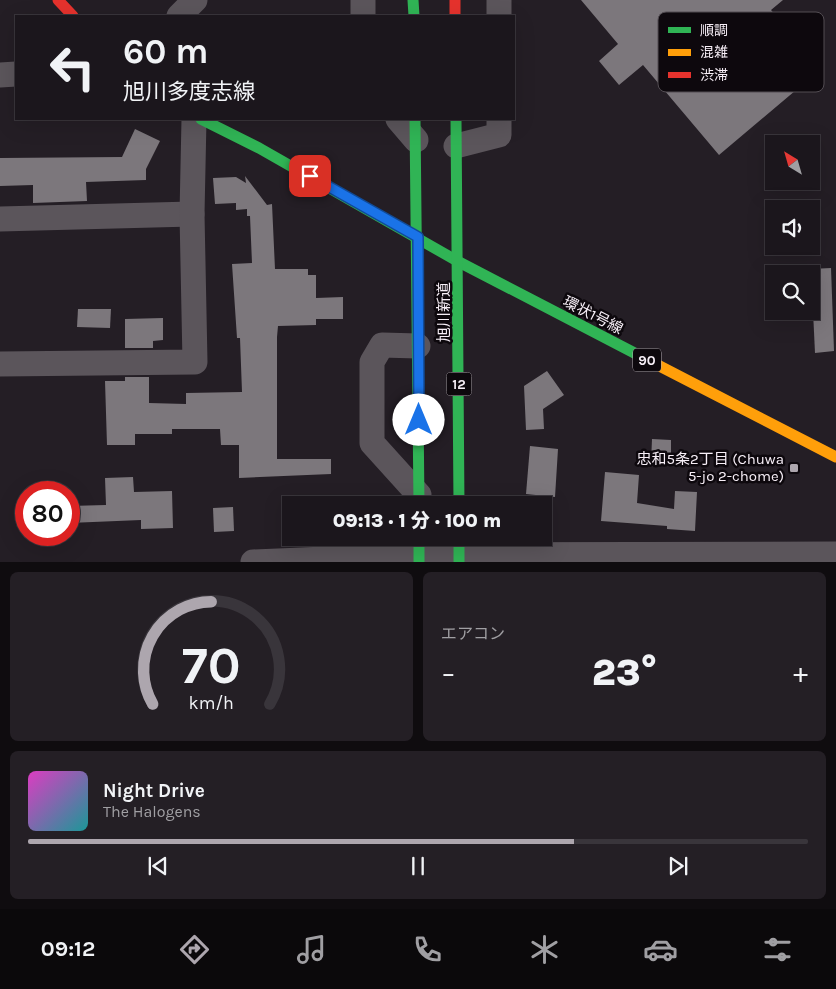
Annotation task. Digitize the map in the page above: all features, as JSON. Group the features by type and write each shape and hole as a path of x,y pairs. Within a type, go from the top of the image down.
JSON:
{"main road":[{"path":"58,0 73,15"},
{"path":"413,0 414,15"},
{"path":"455,0 455,15"},
{"name":"環状1号線","path":"204,120 268,153 459,262 836,457"},
{"name":"旭川新道","path":"456,120 459,262 459,496"},
{"name":"旭川新道","path":"416,130 419,496"}],"street":[{"path":"180,15 195,0"},
{"path":"363,0 363,15"},
{"path":"499,0 499,15"},
{"path":"0,75 15,74"},
{"path":"0,364 195,362 192,214 194,120"},
{"path":"400,120 416,130"},
{"path":"456,146 499,135 499,120"},
{"path":"0,219 192,214"},
{"path":"416,496 372,443 372,362 382,345 418,346"},
{"path":"253,562 419,551 836,554"}],"building":[{"path":"581,0 783,0 771,10 773,12 658,12 658,83 643,65 619,85 599,61 618,44"},
{"path":"666,92 794,92 719,155"},
{"path":"135,129 160,141 146,169 146,180 86,182 87,201 33,203 33,185 0,186 0,158 122,157"},
{"path":"245,176 267,205 272,204 275,269 308,269 308,275 316,275 316,298 343,297 343,319 316,319 316,325 278,326 277,337 277,459 331,459 331,474 239,478 239,445 221,445 220,429 172,429 172,434 135,434 135,445 107,445 105,381 125,381 125,377 149,377 149,403 186,404 186,393 242,392 240,338 237,338 232,264 252,263 250,216 247,216 247,209 236,210 236,203 215,204 213,178 236,177 246,183"},
{"path":"831,268 834,351 815,353 813,320 820,320 820,269"},
{"path":"78,309 111,309 110,328 77,327"},
{"path":"163,318 163,340 153,341 153,348 125,348 125,319"},
{"path":"547,371 564,395 543,409 544,429 526,430 524,386"},
{"path":"652,439 671,440 671,463 651,463"},
{"path":"530,446 558,449 555,497 526,494"},
{"path":"605,472 639,475 637,503 674,509 675,491 697,492 695,531 667,529 667,526 601,521"},
{"path":"133,477 134,492 172,491 173,528 141,529 141,520 80,523 80,506 106,505 105,478"},
{"path":"233,507 234,531 214,532 213,508"}],"traffic: fast":[{"path":"413,0 414,15"},
{"path":"203,120 259,148 459,262 646,359"},
{"path":"415,120 419,496"},
{"path":"456,120 459,496"},
{"path":"419,546 419,562"},
{"path":"459,546 459,562"}],"traffic: slow":[{"path":"646,359 836,457"}],"traffic: jam":[{"path":"58,0 72,15"},
{"path":"455,0 455,15"}],"place":[{"name":"忠和5条2丁目 (Chuwa 5-jo 2-chome)","path":"794,468"}],"route":[{"path":"310,176 418,237 419,420"}]}
